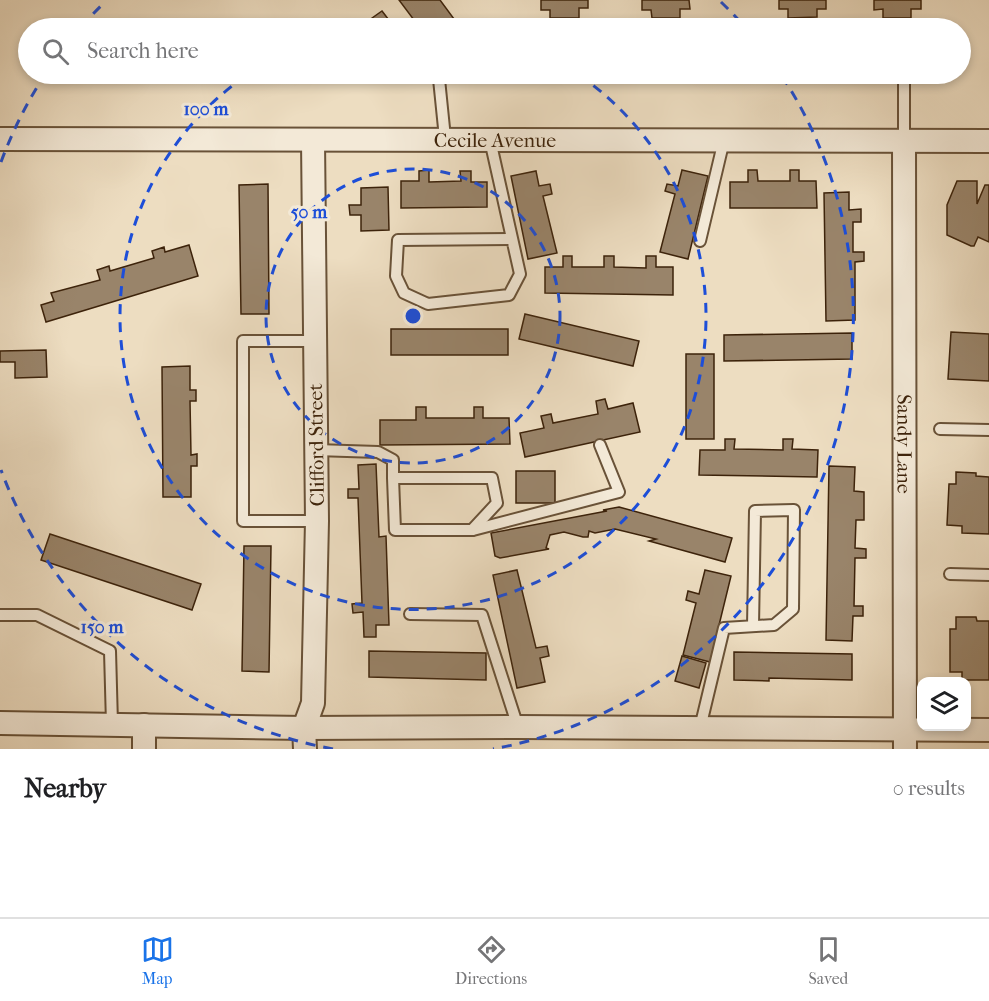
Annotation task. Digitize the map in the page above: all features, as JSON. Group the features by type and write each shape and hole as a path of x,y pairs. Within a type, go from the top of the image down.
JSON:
{"street":[{"name":"Cecile Avenue","path":"0,139 445,138 989,141"},
{"name":"Clifford Street","path":"305,739 313,703 316,521 313,140"},
{"name":"Sandy Lane","path":"904,140 905,739"},
{"path":"0,723 144,725 305,739 518,726 700,728 905,739 989,730"},
{"path":"144,725 144,749"}],"lane":[{"path":"440,84 445,138"},
{"path":"904,84 904,140"},
{"path":"490,140 520,274 509,295 428,304 404,293 396,276 398,240 512,239"},
{"path":"700,241 724,140"},
{"path":"315,341 243,341 243,521 316,521"},
{"path":"940,429 989,430"},
{"path":"316,450 378,452 393,460 395,530 472,530 620,492 600,445"},
{"path":"393,478 492,478 497,503 472,530"},
{"path":"700,728 724,628 774,625 793,609 794,510 755,511 753,626"},
{"path":"950,574 989,575"},
{"path":"410,614 482,615 518,726"},
{"path":"0,615 37,615 110,651 112,724"}],"building":[{"path":"399,0 440,0 453,18 412,18"},
{"path":"541,0 588,0 588,8 579,8 579,18 550,18 550,10 541,10"},
{"path":"642,0 689,0 690,9 680,9 680,18 652,18 651,10 642,10"},
{"path":"779,0 826,0 826,9 817,9 817,17 788,18 788,9 779,9"},
{"path":"874,0 921,0 921,9 911,9 911,18 883,18 883,9 874,10"},
{"path":"382,11 387,18 372,18"},
{"path":"429,170 429,182 461,181 460,171 471,171 471,182 487,182 487,207 401,208 401,181 419,181 419,171"},
{"path":"682,170 708,176 688,259 660,252 675,194 665,191 667,184 678,186"},
{"path":"748,170 757,170 758,181 790,181 790,170 799,170 799,181 816,181 817,208 730,208 730,182 748,182"},
{"path":"536,171 539,186 550,184 552,194 543,196 557,253 528,259 511,176"},
{"path":"957,181 977,181 977,204 985,185 989,185 989,242 978,237 974,246 971,246 947,235 947,205"},
{"path":"268,184 269,314 241,314 239,185"},
{"path":"388,187 389,230 361,231 361,215 350,215 349,205 361,205 361,188"},
{"path":"849,192 849,210 861,209 861,222 853,222 853,252 864,252 864,261 855,262 855,320 826,321 824,193"},
{"path":"189,245 198,276 46,322 41,305 54,301 51,293 100,280 97,270 109,266 110,271 154,258 152,251 164,247 165,252"},
{"path":"563,256 572,256 572,267 604,267 604,256 614,256 614,267 646,268 646,256 656,256 656,267 673,267 673,295 545,293 545,267 563,267"},
{"path":"525,314 639,341 633,366 519,339"},
{"path":"391,329 508,329 508,355 391,355"},
{"path":"951,332 989,334 989,381 948,379"},
{"path":"852,333 852,359 724,361 724,335"},
{"path":"46,350 47,377 15,378 15,362 0,362 0,351"},
{"path":"686,354 714,354 714,439 686,439"},
{"path":"190,366 190,390 196,390 196,401 190,401 191,455 197,454 197,466 191,466 191,497 163,497 162,367"},
{"path":"605,399 608,409 633,403 640,432 525,457 520,433 544,428 541,416 551,414 553,423 598,414 596,401"},
{"path":"416,407 426,407 426,418 474,418 474,407 483,407 483,418 509,418 510,444 380,445 380,420 416,420"},
{"path":"725,439 735,439 734,449 783,450 783,439 793,439 792,449 818,450 817,477 699,475 700,450 725,450"},
{"path":"376,464 379,537 386,536 389,625 376,625 376,637 364,637 363,612 353,613 352,604 362,603 358,498 348,498 348,489 359,489 358,465"},
{"path":"829,466 855,467 854,491 864,492 864,520 856,520 855,548 866,549 866,558 855,558 854,606 863,606 863,616 853,616 852,641 826,640"},
{"path":"516,471 555,471 555,503 516,503"},
{"path":"956,472 976,473 976,476 989,477 989,534 962,533 962,526 947,525 949,484 956,484"},
{"path":"619,507 732,538 725,562 649,541 656,539 615,529 595,533 589,531 588,537 564,532 550,535 546,548 549,549 500,558 495,556 491,533"},
{"path":"50,534 201,584 192,610 41,560"},
{"path":"244,546 271,546 269,672 242,671"},
{"path":"517,570 536,648 547,646 549,656 540,658 545,682 517,688 493,575"},
{"path":"705,570 731,576 710,662 683,655 696,603 686,600 688,591 699,594"},
{"path":"956,617 976,617 977,621 989,621 989,680 971,680 971,677 962,677 962,672 950,672 950,629 956,629"},
{"path":"369,651 486,653 486,680 369,677"},
{"path":"734,652 852,654 852,680 769,678 769,681 734,680"},
{"path":"682,656 706,663 699,688 675,681"}]}
